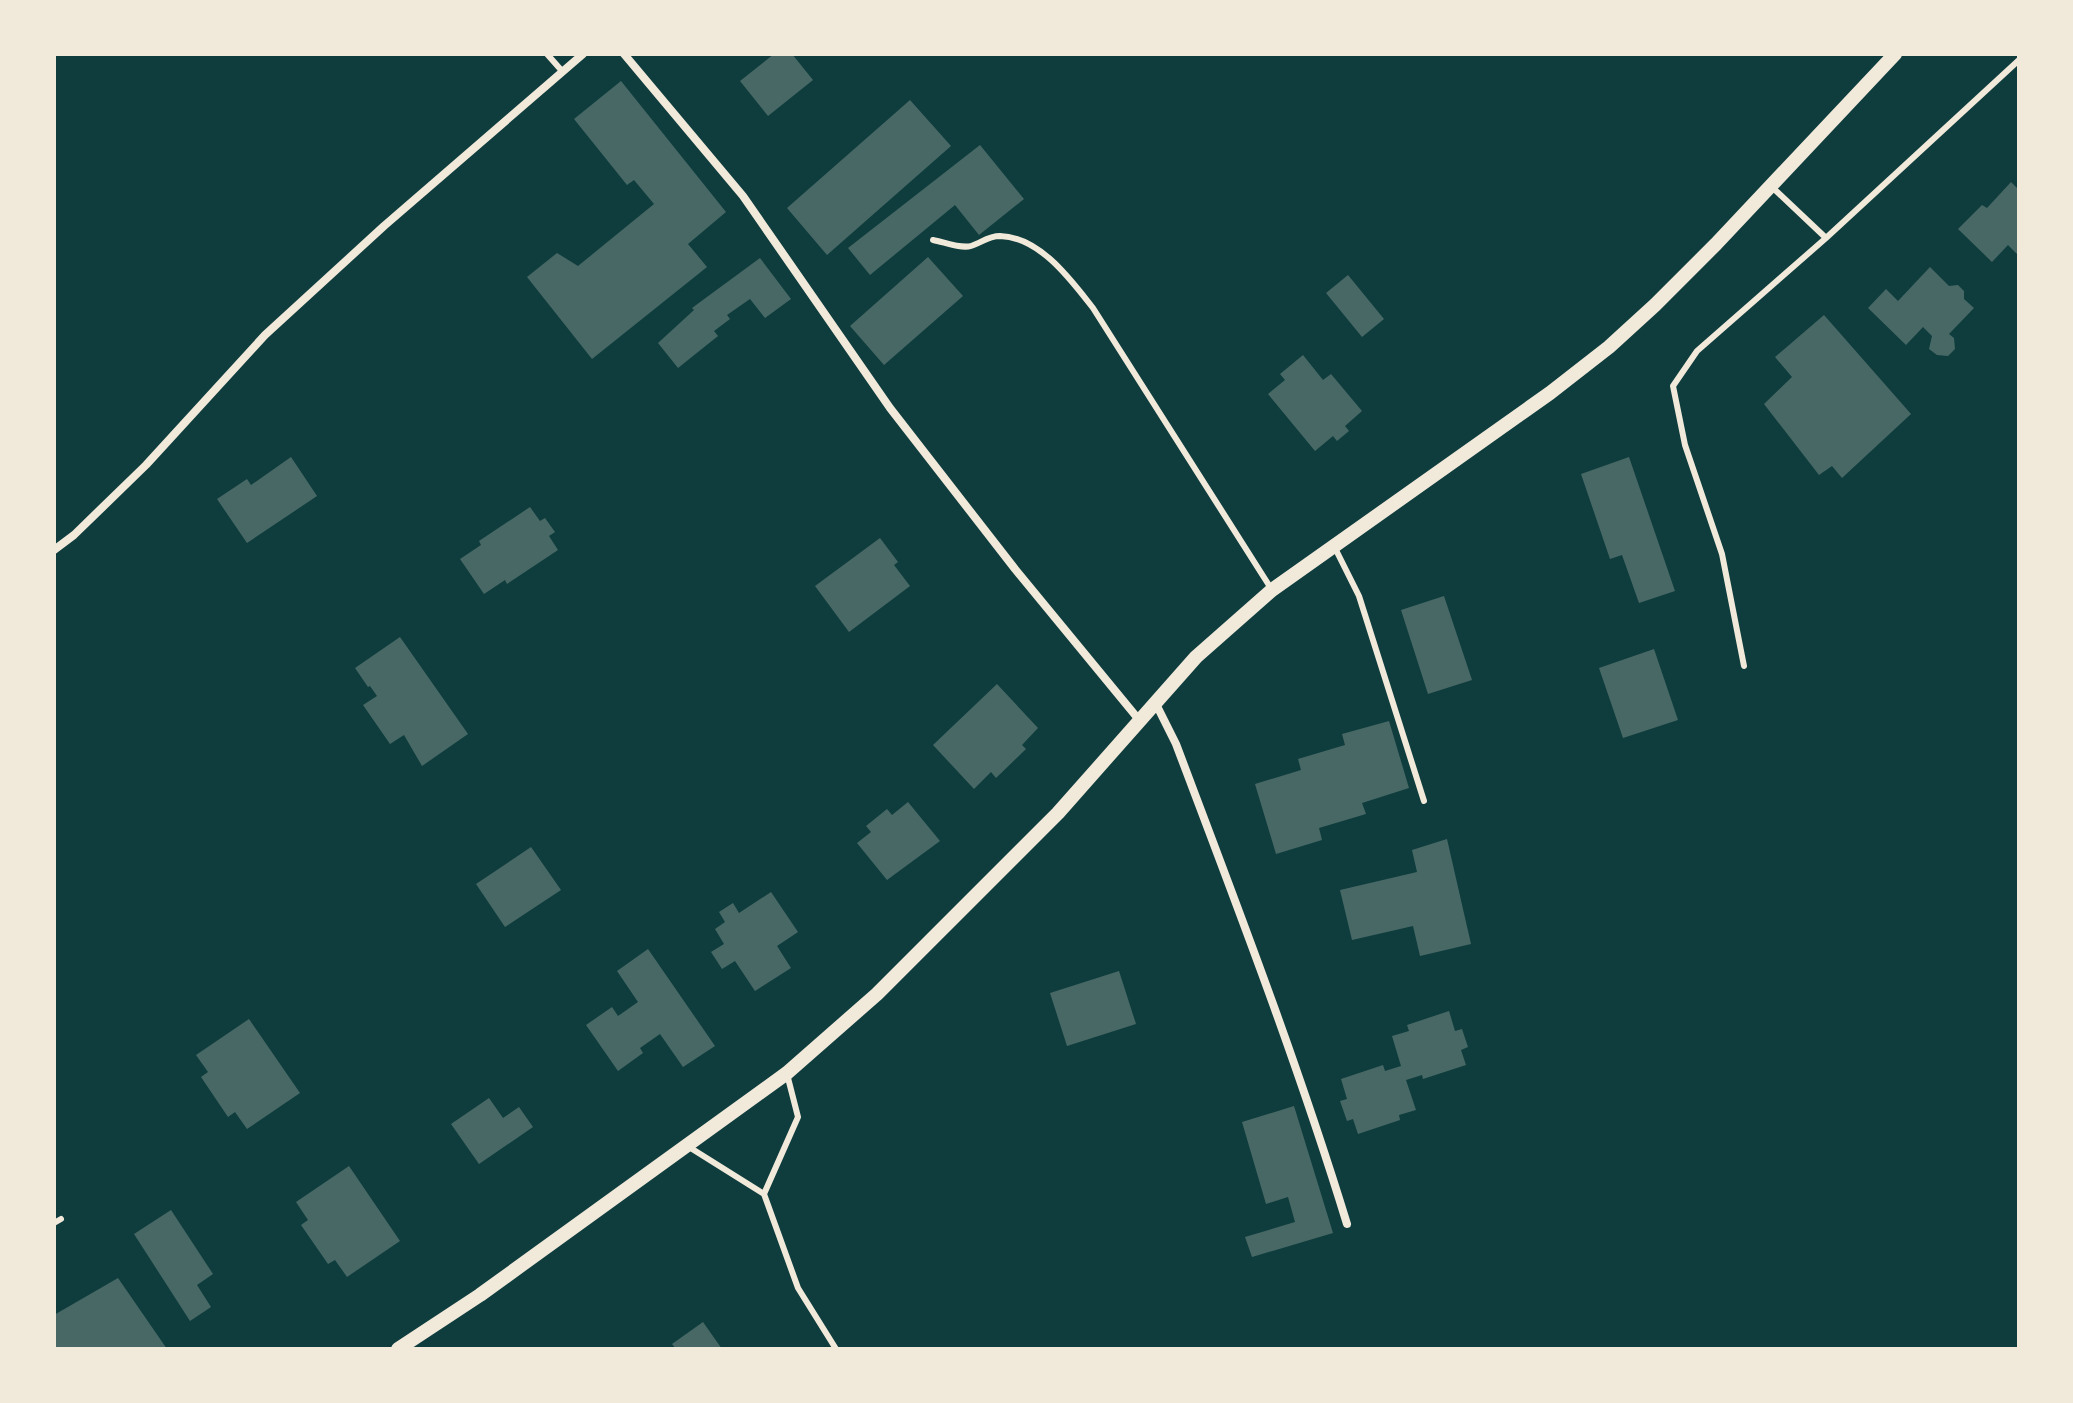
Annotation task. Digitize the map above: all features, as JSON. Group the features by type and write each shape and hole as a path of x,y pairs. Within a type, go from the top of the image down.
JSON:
{"street":[{"path":"54,550 74,535 146,465 265,335 384,226 583,54"},
{"path":"624,54 743,196 890,408 1015,569 1140,721"},
{"path":"398,1349 480,1295 787,1073 877,994 1025,846 1196,657 1272,590 1490,436 1609,347 1655,305 1895,54"},
{"path":"1156,704 1176,744 1273,1000 1311,1107 1347,1224"}],"lane":[{"path":"547,54 562,71"},
{"path":"1744,666 1722,554 1685,445 1673,386 1697,351 1826,238 2019,60"},
{"path":"1771,186 1826,238"},
{"path":"933,240 968,247 986,238 1002,236 1028,244 1068,275 1093,308 1272,590"},
{"path":"1334,545 1359,596 1424,801"},
{"path":"764,1194 798,1117 787,1073"},
{"path":"686,1145 764,1194 798,1288 836,1349"}],"building":[{"path":"774,54 792,54 813,80 768,116 740,81"},
{"path":"621,81 726,212 688,244 707,267 592,359 527,277 557,253 578,266 654,204 634,180 627,185 574,119"},
{"path":"910,100 951,146 827,255 787,208"},
{"path":"980,145 1024,199 979,235 955,205 870,275 848,248"},
{"path":"2011,182 2019,190 2019,256 2008,245 1992,262 1958,229 1982,205 1987,208"},
{"path":"928,257 963,296 884,365 850,326"},
{"path":"760,258 791,299 765,318 750,299 727,315 730,319 714,331 718,336 678,368 658,343 694,310 692,308"},
{"path":"1930,267 1949,286 1958,285 1964,291 1964,299 1974,308 1949,334 1954,338 1955,349 1948,356 1937,355 1929,349 1932,336 1923,327 1906,345 1868,308 1886,289 1898,301"},
{"path":"1348,275 1384,319 1362,337 1326,293"},
{"path":"1824,315 1911,414 1842,478 1832,466 1819,475 1764,404 1792,377 1775,357"},
{"path":"1303,355 1323,380 1331,374 1362,411 1345,426 1349,431 1337,441 1333,436 1315,451 1268,394 1285,380 1280,374"},
{"path":"291,457 317,496 247,543 217,499 247,479 251,485"},
{"path":"1629,457 1675,591 1639,603 1622,555 1610,559 1581,474"},
{"path":"530,507 540,521 545,518 555,532 549,536 558,550 507,584 505,580 484,594 460,559 481,545 479,541"},
{"path":"880,538 898,562 894,565 910,586 849,632 815,586"},
{"path":"1444,596 1472,680 1428,694 1401,610"},
{"path":"400,637 468,734 422,766 404,735 390,744 363,705 377,696 355,668"},
{"path":"1654,649 1678,720 1623,738 1599,668"},
{"path":"997,684 1038,728 1022,745 1026,749 996,778 991,772 974,789 933,745"},
{"path":"1389,721 1409,788 1362,803 1366,814 1319,828 1322,840 1276,854 1255,784 1301,770 1298,759 1345,745 1342,734"},
{"path":"908,802 940,841 887,880 857,843 871,832 866,826 887,809 892,815"},
{"path":"1447,839 1471,944 1420,956 1413,926 1352,940 1340,890 1417,872 1412,850"},
{"path":"531,847 561,890 505,927 476,884"},
{"path":"771,892 798,932 777,946 791,968 755,991 735,961 722,969 711,952 724,944 715,929 725,922 719,912 733,903 739,913"},
{"path":"648,949 715,1046 683,1067 660,1034 640,1048 643,1053 618,1071 586,1025 612,1007 618,1016 638,1002 617,971"},
{"path":"1119,971 1136,1024 1067,1046 1050,993"},
{"path":"1449,1011 1455,1031 1462,1029 1468,1047 1461,1050 1466,1065 1423,1079 1422,1075 1406,1080 1416,1110 1399,1115 1400,1120 1358,1134 1353,1119 1347,1121 1340,1101 1347,1099 1341,1079 1383,1065 1385,1071 1401,1066 1392,1036 1409,1031 1407,1025"},
{"path":"249,1019 300,1093 247,1129 235,1112 228,1117 201,1077 208,1072 196,1055"},
{"path":"489,1098 503,1118 519,1107 533,1127 479,1164 451,1124"},
{"path":"1294,1106 1333,1233 1252,1257 1245,1237 1295,1222 1288,1197 1266,1204 1242,1122"},
{"path":"349,1166 400,1241 347,1277 335,1260 328,1264 301,1225 308,1220 296,1202"},
{"path":"171,1210 213,1274 197,1285 211,1307 190,1321 134,1234"},
{"path":"118,1278 167,1349 54,1349 54,1315"},
{"path":"703,1322 722,1349 676,1349 672,1344"}]}
